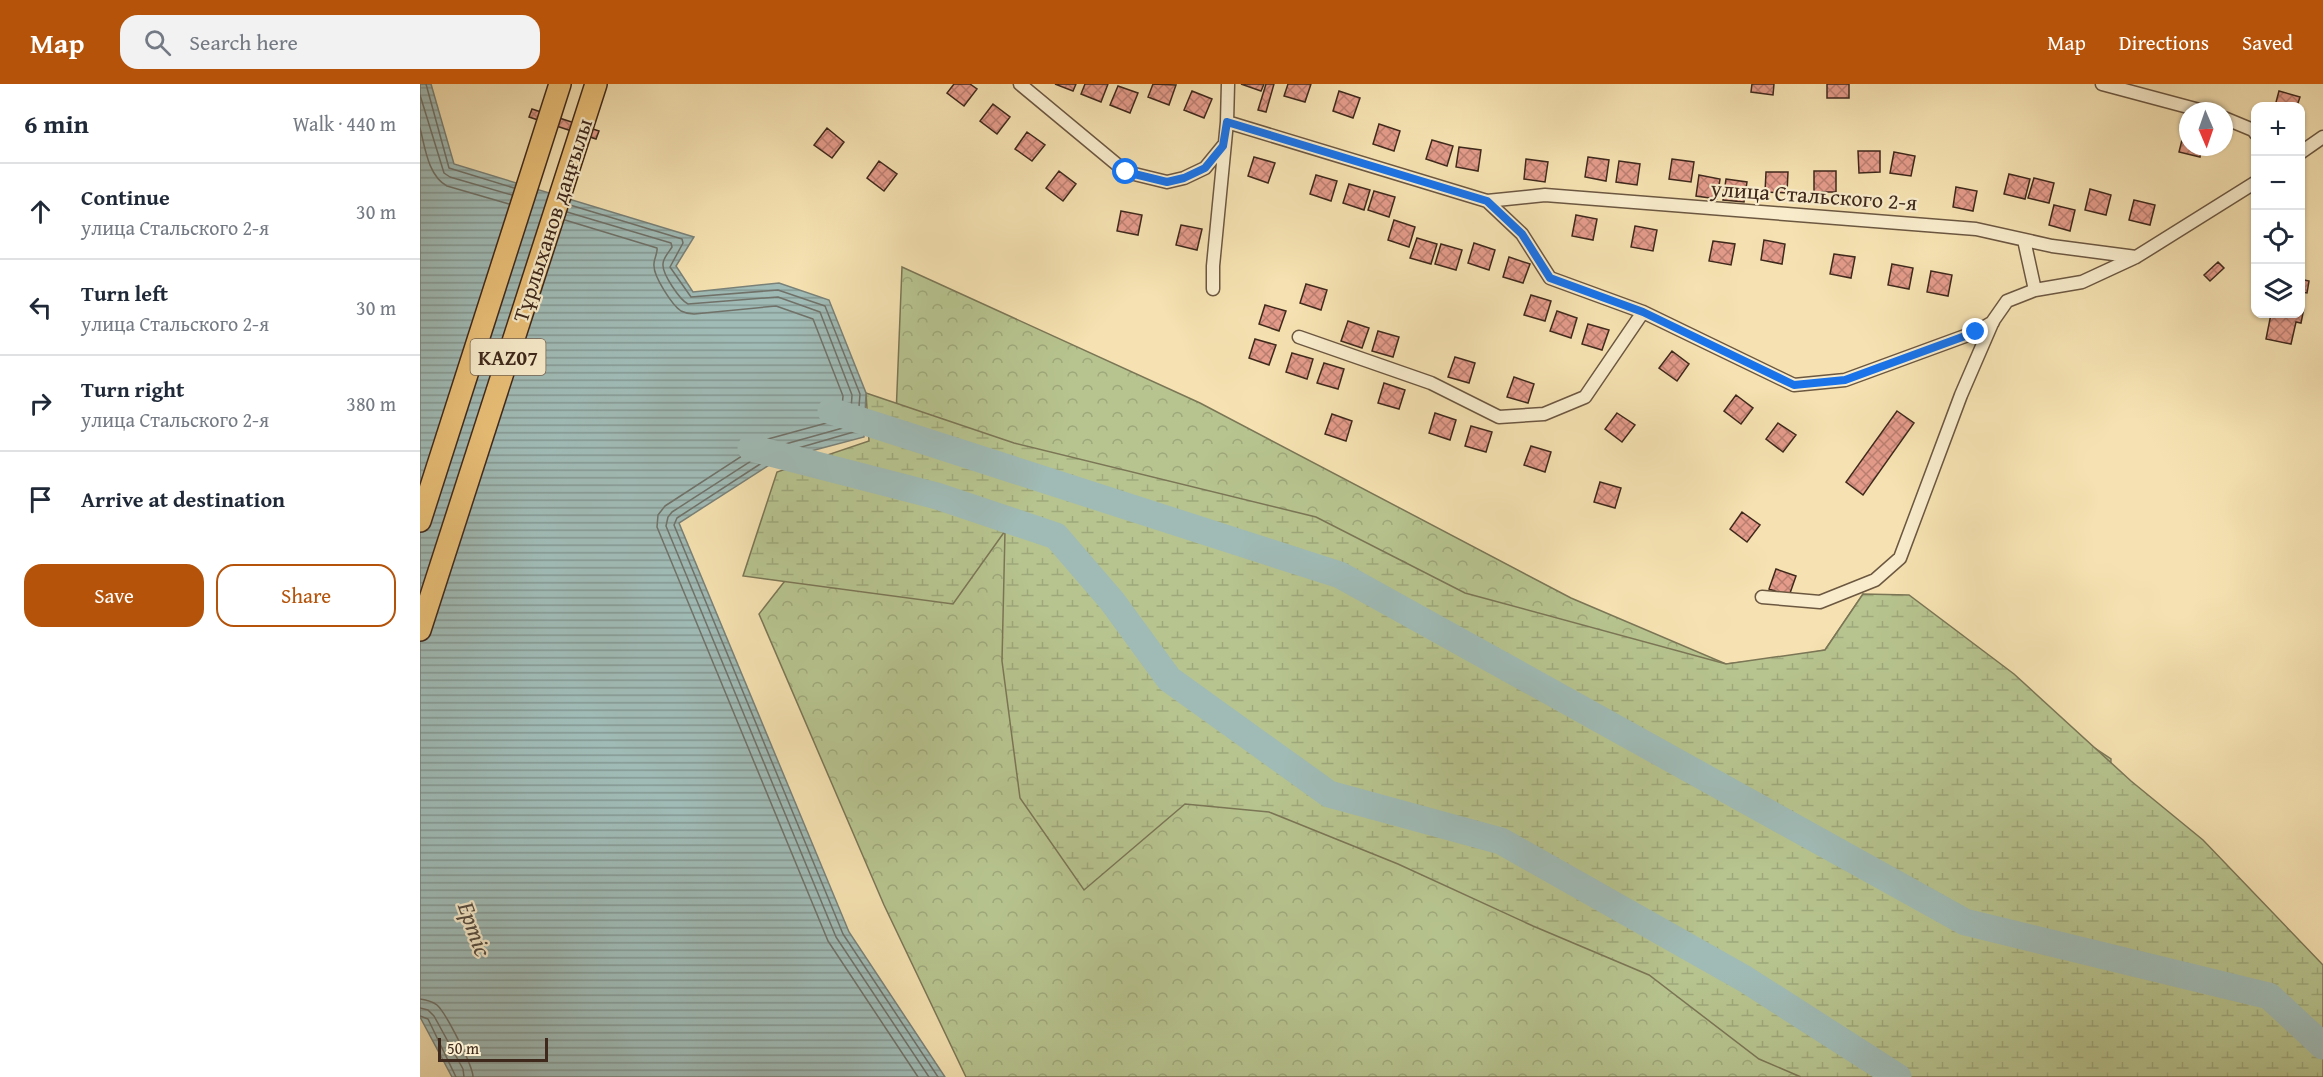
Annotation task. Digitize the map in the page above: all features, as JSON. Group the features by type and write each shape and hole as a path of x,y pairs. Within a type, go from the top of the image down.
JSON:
{"highway":[{"name":"Тұрлыханов даңғылы","path":"420,520 560,84"},
{"name":"Тұрлыханов даңғылы","path":"420,630 596,84"}],"street":[{"path":"1020,84 1126,172 1167,182 1184,178 1205,168 1223,146"},
{"path":"1213,289 1228,84"},
{"path":"2102,84 2179,105"},
{"name":"улица Стальского 2-я","path":"1227,122 1487,201 1545,195 1976,229 2052,246 2136,257"},
{"path":"2233,122 2251,129"},
{"path":"2305,150 2323,137"},
{"path":"1762,597 1820,602 1875,580 1900,558 1961,395 1993,321 2007,302 2035,290 2082,282 2136,257 2251,185"},
{"name":"улица Стальского 2-я","path":"1487,201 1522,234 1550,278 1643,312 1794,385 1845,380 1976,332 1993,321"},
{"path":"2024,240 2035,290"},
{"path":"1299,337 1431,383 1499,417 1544,414 1585,397 1643,312"}],"green space":[{"path":"902,267 1200,403 1571,598 1726,664 1825,650 1863,594 2111,759 2105,883 2286,1077 966,1077 884,905 759,614 895,440"},
{"path":"866,393 1014,443 1316,517 1465,593 1726,664 1825,650 1863,594 1909,595 2014,674 2131,781 2203,840 2323,965 2323,1077 1801,1077 1759,1059 1649,975 1533,926 1398,864 1269,812 1185,804 1084,890 1020,798 1002,661 1005,531 953,604 743,576 777,472 869,441"}],"water":[{"name":"Ертіс","path":"420,84 431,84 454,164 694,237 676,266 693,292 779,283 829,300 866,393 864,437 777,460 679,523 849,932 945,1077 452,1077 420,1017"}],"building":[{"path":"954,84 970,84 977,89 964,106 947,93"},
{"path":"1055,84 1076,84 1073,91"},
{"path":"1085,84 1108,84 1101,102 1081,94"},
{"path":"1153,84 1176,85 1169,105 1148,97"},
{"path":"1241,84 1264,84 1261,91"},
{"path":"1266,84 1274,84 1266,112 1258,110"},
{"path":"1288,84 1311,84 1305,102 1284,96"},
{"path":"1752,84 1774,84 1773,95 1751,92"},
{"path":"1827,84 1849,84 1849,98 1827,98"},
{"path":"1118,86 1138,93 1130,113 1110,105"},
{"path":"1192,91 1212,99 1204,118 1184,110"},
{"path":"1339,91 1360,98 1353,118 1333,111"},
{"path":"2279,91 2300,97 2298,102 2276,102"},
{"path":"993,104 1010,117 997,134 980,121"},
{"path":"532,109 599,131 596,139 529,117"},
{"path":"1379,124 1400,131 1394,151 1373,144"},
{"path":"827,128 844,142 832,158 814,145"},
{"path":"1027,132 1045,145 1032,161 1015,149"},
{"path":"1432,140 1453,146 1447,166 1426,159"},
{"path":"1459,147 1481,150 1478,171 1456,167"},
{"path":"1858,151 1880,151 1880,172 1859,173"},
{"path":"1894,152 1915,156 1911,176 1890,173"},
{"path":"1254,157 1275,163 1268,183 1248,176"},
{"path":"1588,157 1609,160 1606,181 1585,177"},
{"path":"1526,159 1548,162 1545,182 1524,179"},
{"path":"1672,159 1694,162 1691,182 1669,179"},
{"path":"879,161 897,174 884,191 867,178"},
{"path":"1619,161 1640,164 1637,185 1616,182"},
{"path":"1059,171 1076,184 1063,201 1046,188"},
{"path":"1814,171 1836,171 1836,192 1814,192"},
{"path":"1766,172 1788,172 1787,193 1765,192"},
{"path":"2009,174 2030,179 2025,199 2004,194"},
{"path":"1316,175 1337,181 1331,201 1310,194"},
{"path":"1699,175 1720,179 1717,199 1696,196"},
{"path":"2034,178 2054,183 2049,203 2028,198"},
{"path":"1726,179 1747,182 1744,202 1723,200"},
{"path":"1349,184 1370,190 1364,210 1343,203"},
{"path":"1956,187 1977,191 1973,211 1953,207"},
{"path":"2090,189 2111,195 2106,215 2085,210"},
{"path":"1374,191 1395,197 1389,217 1368,210"},
{"path":"2134,200 2155,205 2150,225 2129,220"},
{"path":"2054,205 2075,210 2070,231 2049,225"},
{"path":"1121,211 1142,215 1138,235 1117,231"},
{"path":"1576,215 1597,219 1593,240 1572,236"},
{"path":"1394,220 1415,227 1409,247 1388,240"},
{"path":"1181,225 1202,229 1197,250 1176,245"},
{"path":"1635,226 1657,230 1653,251 1631,247"},
{"path":"1417,238 1437,244 1431,264 1410,258"},
{"path":"1764,240 1785,244 1782,264 1761,260"},
{"path":"1713,241 1735,244 1731,265 1709,261"},
{"path":"1474,243 1495,250 1489,270 1468,263"},
{"path":"1441,244 1462,250 1456,270 1435,264"},
{"path":"1834,254 1855,257 1851,278 1830,274"},
{"path":"1509,257 1530,264 1523,283 1503,277"},
{"path":"2218,262 2224,268 2210,281 2204,275"},
{"path":"1892,264 1913,268 1909,289 1888,285"},
{"path":"1931,271 1952,275 1948,296 1927,292"},
{"path":"2305,280 2309,281 2307,293 2305,293"},
{"path":"1306,284 1327,290 1321,310 1300,303"},
{"path":"1531,295 1551,301 1545,321 1524,315"},
{"path":"1265,305 1286,311 1279,331 1259,324"},
{"path":"1557,311 1577,318 1571,338 1550,331"},
{"path":"2270,318 2302,318 2301,323 2296,322 2291,344 2266,339"},
{"path":"1348,321 1369,328 1362,348 1341,341"},
{"path":"1588,324 1609,330 1602,350 1582,344"},
{"path":"1378,331 1399,337 1393,357 1372,351"},
{"path":"1255,339 1276,345 1269,365 1249,358"},
{"path":"1672,351 1689,364 1677,381 1659,368"},
{"path":"1292,353 1313,359 1307,379 1286,372"},
{"path":"1455,357 1475,363 1469,383 1448,377"},
{"path":"1324,363 1344,369 1338,389 1317,383"},
{"path":"1514,377 1534,384 1528,403 1507,397"},
{"path":"1384,383 1405,390 1399,409 1378,403"},
{"path":"1736,395 1753,408 1741,424 1724,411"},
{"path":"1897,411 1914,423 1863,495 1846,482"},
{"path":"1435,413 1456,420 1450,440 1429,433"},
{"path":"1617,413 1635,425 1622,442 1605,429"},
{"path":"1332,414 1352,421 1346,441 1325,434"},
{"path":"1778,423 1796,435 1783,452 1766,439"},
{"path":"1471,426 1492,432 1486,452 1465,446"},
{"path":"1531,446 1551,452 1545,472 1524,465"},
{"path":"1600,482 1621,488 1615,508 1594,502"},
{"path":"1742,512 1760,525 1747,542 1730,529"},
{"path":"1776,569 1796,576 1789,596 1769,589"}],"waterway":[{"path":"831,411 1340,575 1965,922 2269,996 2323,1046"},
{"path":"751,448 937,496 1056,536 1112,601 1169,679 1329,794 1501,841 1745,979 1898,1077"}],"route":[{"path":"1126,172 1167,182 1184,178 1205,168 1223,146 1227,122 1487,201 1522,234 1550,278 1643,312 1794,385 1845,380 1976,332"}]}
